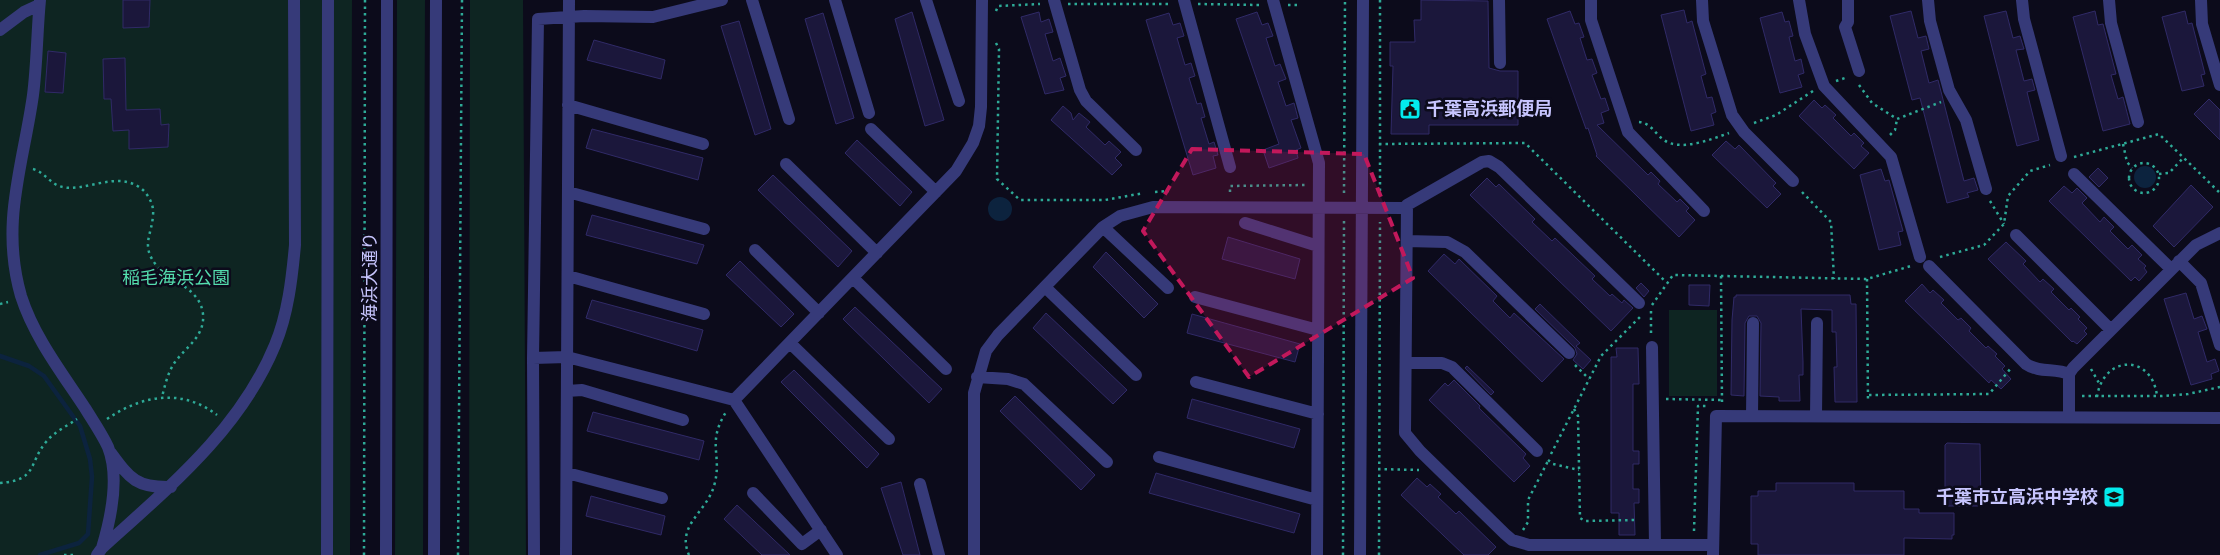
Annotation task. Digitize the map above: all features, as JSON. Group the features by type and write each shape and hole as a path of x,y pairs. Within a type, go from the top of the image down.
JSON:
{"street":[{"path":"99,551 171,486 228,424 262,373 276,343 292,277 295,245 294,0"},
{"path":"327,555 328,0"},
{"name":"海浜大通り","path":"386,555 387,0"},
{"path":"434,555 436,0"},
{"path":"566,555 568,0"},
{"path":"534,555 533,358 538,19 653,16 722,0"},
{"path":"752,0 789,119"},
{"path":"835,0 869,113"},
{"path":"926,0 959,101"},
{"path":"734,400 936,192 956,171 965,158 979,126 981,107 982,0"},
{"path":"1360,555 1363,0"},
{"path":"1499,0 1500,62"},
{"path":"1590,0 1591,20 1628,132 1704,211"},
{"path":"1702,0 1703,21 1732,115 1744,132 1793,182"},
{"path":"1799,0 1805,34 1824,86 1891,157 1924,262 2026,364 2034,370 2058,370 2069,374"},
{"path":"1848,0 1848,22 1846,27 1857,77"},
{"path":"1928,0 1930,21 1952,96 1966,120 1986,188"},
{"path":"2022,0 2024,19 2063,159"},
{"path":"2109,0 2111,23 2138,122"},
{"path":"2201,0 2202,24 2220,85"},
{"path":"1054,2 1080,90 1086,101 1136,150"},
{"path":"1185,2 1230,167"},
{"path":"1273,2 1319,163 1317,555"},
{"path":"39,3 33,94 12,202 10,239 21,296 37,333 96,426 108,449 125,473 152,488 171,486"},
{"path":"0,30 39,3"},
{"path":"568,105 703,144"},
{"path":"871,129 936,192"},
{"path":"1645,305 1495,163 1482,162 1407,205 1405,433 1420,451 1512,540 1529,545 1655,545 1713,550 1716,416 2220,418"},
{"path":"786,164 877,252"},
{"path":"2074,174 2175,265 2201,283 2220,345"},
{"path":"568,192 704,229"},
{"path":"974,555 974,393 977,377 986,351 998,335 1103,227 1120,216 1153,207 1407,208"},
{"path":"1245,223 1318,246"},
{"path":"1103,227 1168,288"},
{"path":"2069,417 2069,374 2196,245 2220,232"},
{"path":"2016,235 2111,330"},
{"path":"1407,242 1446,242 1465,252 1570,353"},
{"path":"755,250 819,313"},
{"path":"568,276 704,314"},
{"path":"853,278 946,369"},
{"path":"1045,287 1136,376"},
{"path":"1196,297 1318,330"},
{"path":"1752,416 1753,323"},
{"path":"1816,416 1817,324"},
{"path":"790,343 889,438"},
{"path":"1652,347 1655,545"},
{"path":"533,358 567,357 734,400 837,555"},
{"path":"1406,363 1442,363 1452,367 1537,451"},
{"path":"977,377 1008,379 1024,384 1106,462"},
{"path":"1196,382 1318,414"},
{"path":"567,391 582,390 683,420"},
{"path":"99,551 112,513 113,479 108,449"},
{"path":"1159,457 1317,500"},
{"path":"566,473 662,498"},
{"path":"920,484 939,555"},
{"path":"753,494 802,544 821,530"}],"path":[{"path":"364,555 365,0"},
{"path":"458,555 462,0"},
{"path":"1344,199 1345,0"},
{"path":"1380,0 1380,200"},
{"path":"996,18 998,6 1054,2 1273,2 1300,5"},
{"path":"995,40 999,49 997,179 1020,200 1105,200 1158,191 1176,192"},
{"path":"1830,84 1850,76 1857,77 1864,94 1872,103 1897,119"},
{"path":"1748,125 1776,115 1818,88"},
{"path":"1897,119 1952,96"},
{"path":"1881,145 1895,130 1897,119"},
{"path":"1633,124 1647,124 1664,140 1678,145 1703,143 1734,131"},
{"path":"1520,536 1528,522 1528,500 1601,356 1645,305 1656,302 1666,282 1673,274 1867,279 1984,245 2004,224 2008,196 2030,171 2063,159 2160,134 2220,193"},
{"path":"1379,144 1525,143 1666,282"},
{"path":"2123,144 2127,162 2132,168"},
{"path":"2159,174 2168,173 2184,158"},
{"path":"2145,162 2154,166 2159,174 2159,184 2147,193 2137,192 2130,184 2129,178 2132,168 2136,165 2145,162"},
{"path":"19,166 38,170 59,186 78,186 105,181 122,182 142,189 150,198 153,215 149,231 148,249 156,264 168,277 187,288 197,298 203,314 199,336 174,363 166,379 162,397"},
{"path":"1793,182 1831,222 1834,279"},
{"path":"1221,192 1230,192 1230,186 1307,185"},
{"path":"1986,188 1990,203 2004,224 2016,235"},
{"path":"1343,555 1344,217"},
{"path":"1379,555 1380,218"},
{"path":"1721,276 1722,406"},
{"path":"1867,279 1868,406"},
{"path":"1645,305 1652,347"},
{"path":"1570,353 1571,361 1589,379"},
{"path":"1868,395 1989,394 2015,364"},
{"path":"2097,397 2099,382 2113,369 2128,364 2147,372 2152,378 2157,396"},
{"path":"2086,365 2099,382"},
{"path":"2076,396 2157,396 2188,394 2220,387"},
{"path":"96,426 132,404 162,397 204,405 228,424"},
{"path":"1661,399 1722,400"},
{"path":"1574,409 1578,416 1580,518 1585,522 1637,520"},
{"path":"689,555 685,543 685,534 713,488 718,467 715,450 716,434 718,425 726,412"},
{"path":"0,482 18,480 26,475 35,466 40,450 47,441 69,425"},
{"path":"1537,451 1552,464 1579,470"},
{"path":"1378,470 1425,471"},
{"path":"64,555 73,555"}],"highlighted area":[{"path":"1192,149 1364,154 1413,278 1249,377 1143,231"}],"green space":[{"name":"稲毛海浜公園","path":"0,0 352,0 350,555 0,555"},
{"path":"397,0 425,0 423,555 395,555"},
{"path":"470,0 523,0 526,555 469,555"},
{"path":"1669,310 1717,310 1717,396 1669,396"}],"water":[{"path":"2145,166 2153,169 2156,177 2153,185 2145,188 2137,185 2134,177 2137,169"},
{"path":"1000,197 1009,200 1012,209 1009,218 1000,221 991,218 988,209 991,200"}],"building":[{"path":"123,0 150,0 149,27 123,28"},
{"path":"1421,0 1488,1 1489,68 1500,71 1518,71 1518,125 1429,125 1429,134 1391,134 1393,66 1390,66 1390,42 1415,42 1414,20 1421,20"},
{"path":"1684,10 1687,23 1692,21 1706,74 1701,76 1707,98 1712,97 1716,112 1711,114 1714,125 1691,131 1661,15"},
{"path":"1570,11 1575,24 1579,23 1584,37 1580,38 1587,60 1592,59 1597,73 1592,75 1601,99 1605,98 1609,110 1601,113 1604,123 1597,125 1648,175 1651,172 1660,181 1658,184 1677,202 1680,199 1689,208 1686,211 1695,220 1679,237 1596,156 1588,128 1586,129 1547,19"},
{"path":"1911,11 1918,38 1926,36 1929,49 1921,51 1929,83 1938,80 1964,181 1974,178 1978,190 1967,193 1969,197 1947,203 1920,98 1912,100 1890,16"},
{"path":"2006,11 2013,38 2020,36 2024,49 2016,50 2024,81 2032,79 2035,90 2027,92 2039,140 2017,146 1984,16"},
{"path":"2095,11 2098,25 2103,24 2116,74 2111,75 2118,99 2123,97 2130,124 2103,131 2073,17"},
{"path":"2185,11 2188,24 2192,23 2205,74 2201,75 2204,86 2182,91 2162,17"},
{"path":"912,12 944,120 925,126 895,19"},
{"path":"1039,12 1041,22 1049,19 1053,32 1045,34 1053,61 1060,58 1066,76 1060,78 1064,90 1045,94 1021,17"},
{"path":"1257,12 1262,25 1268,23 1273,36 1266,38 1275,66 1280,64 1286,79 1278,82 1286,106 1294,103 1298,118 1291,120 1301,148 1296,150 1298,158 1269,168 1263,150 1279,144 1236,19"},
{"path":"1782,12 1785,22 1789,21 1793,36 1789,37 1795,61 1801,59 1804,73 1798,75 1802,87 1780,93 1760,18"},
{"path":"823,13 854,118 836,124 805,19"},
{"path":"1169,13 1173,25 1180,23 1184,36 1177,38 1185,65 1191,63 1195,76 1189,78 1197,104 1201,103 1205,117 1201,118 1209,144 1214,142 1218,155 1213,156 1216,168 1193,175 1146,20"},
{"path":"739,21 771,129 755,135 721,26"},
{"path":"594,40 665,60 661,79 587,60"},
{"path":"48,51 66,53 63,93 45,92"},
{"path":"125,58 126,110 160,109 161,125 169,124 168,147 129,149 129,130 113,131 111,99 104,99 103,59"},
{"path":"2209,99 2220,110 2220,140 2194,114"},
{"path":"1814,100 1822,108 1825,105 1836,115 1833,118 1851,136 1854,133 1864,143 1861,146 1869,153 1854,169 1799,116"},
{"path":"1063,106 1071,113 1073,120 1079,113 1090,122 1086,127 1105,145 1109,141 1121,152 1115,158 1122,165 1112,175 1051,120"},
{"path":"592,129 703,158 698,180 586,148"},
{"path":"857,140 912,192 900,206 845,153"},
{"path":"1726,141 1735,149 1739,145 1776,183 1773,186 1781,194 1767,208 1712,155"},
{"path":"2098,168 2108,178 2099,187 2089,177"},
{"path":"1881,169 1885,181 1889,180 1903,231 1898,232 1901,245 1879,250 1860,175"},
{"path":"773,175 852,251 838,267 758,190"},
{"path":"1487,178 1496,187 1499,184 1535,219 1532,222 1552,241 1555,238 1595,276 1592,279 1610,296 1612,294 1622,303 1624,300 1633,308 1611,331 1470,195"},
{"path":"2191,185 2213,207 2174,247 2153,226"},
{"path":"2064,186 2072,193 2077,188 2087,198 2082,203 2100,222 2104,217 2114,227 2110,231 2128,249 2132,245 2142,255 2138,259 2146,266 2144,268 2147,272 2139,281 2135,277 2131,281 2049,201"},
{"path":"592,215 704,245 697,264 586,235"},
{"path":"1228,237 1300,259 1295,279 1222,259"},
{"path":"2006,242 2026,261 2023,264 2040,282 2043,279 2054,289 2051,292 2069,310 2071,308 2080,317 2078,319 2087,328 2084,331 2087,334 2077,344 2072,342 1988,259"},
{"path":"1106,252 1158,304 1144,318 1093,267"},
{"path":"1444,254 1455,264 1459,259 1497,296 1493,301 1510,318 1514,313 1564,359 1542,382 1428,271"},
{"path":"740,261 794,314 781,327 726,275"},
{"path":"1641,283 1649,291 1644,297 1636,288"},
{"path":"1922,284 1930,293 1933,290 1944,300 1941,303 1958,320 1961,318 1971,328 1969,331 1986,348 1988,346 1997,354 1995,356 2005,366 2002,369 2011,379 2001,389 1991,380 1989,383 1905,301"},
{"path":"1689,285 1710,285 1709,306 1689,305"},
{"path":"2186,293 2194,319 2202,316 2207,329 2198,332 2207,362 2215,359 2219,371 2211,374 2212,379 2191,385 2164,299"},
{"path":"1736,295 1850,295 1851,304 1856,304 1857,402 1835,402 1836,332 1832,332 1832,310 1801,309 1803,375 1799,375 1800,401 1779,401 1779,397 1760,396 1761,323 1757,316 1749,316 1745,323 1744,396 1731,395 1732,320 1734,297"},
{"path":"592,300 703,330 697,351 586,318"},
{"path":"1540,304 1580,343 1576,346 1591,360 1583,369 1573,360 1577,354 1575,348 1535,309"},
{"path":"855,307 942,389 929,403 843,319"},
{"path":"1046,313 1127,390 1113,404 1033,328"},
{"path":"1192,314 1300,344 1295,362 1187,333"},
{"path":"1616,348 1638,348 1639,384 1633,384 1633,451 1639,451 1639,464 1633,464 1633,489 1639,489 1639,503 1634,503 1635,535 1619,535 1619,513 1611,513 1611,357 1617,357"},
{"path":"1467,366 1494,392 1491,395 1465,368"},
{"path":"794,370 879,454 867,468 781,382"},
{"path":"1454,380 1480,406 1479,408 1526,454 1523,458 1530,466 1514,482 1429,400 1445,383 1448,386"},
{"path":"1015,396 1095,475 1081,490 1000,411"},
{"path":"1192,399 1300,429 1294,448 1187,418"},
{"path":"593,412 704,441 699,460 587,431"},
{"path":"1947,443 1980,444 1981,506 1945,506 1945,445"},
{"path":"1156,473 1300,514 1294,533 1149,493"},
{"path":"1417,478 1427,487 1430,484 1441,494 1438,497 1456,514 1459,511 1496,547 1488,555 1464,555 1401,495"},
{"path":"901,482 920,555 903,555 881,488"},
{"path":"1776,483 1854,483 1854,491 1904,491 1904,509 1919,509 1919,513 1954,513 1954,535 1952,535 1952,539 1904,538 1904,555 1758,555 1758,544 1751,544 1751,496 1758,496 1758,491 1776,491"},
{"path":"591,496 665,516 661,535 586,516"},
{"path":"737,505 790,555 762,555 724,519"}],"waterway":[{"path":"0,356 29,366 44,376 80,426 90,459 92,477 88,534 79,543 40,555"}],"place":[{"name":"千葉高浜郵便局","path":"1410,109"},
{"name":"千葉市立高浜中学校","path":"2114,497"}]}
